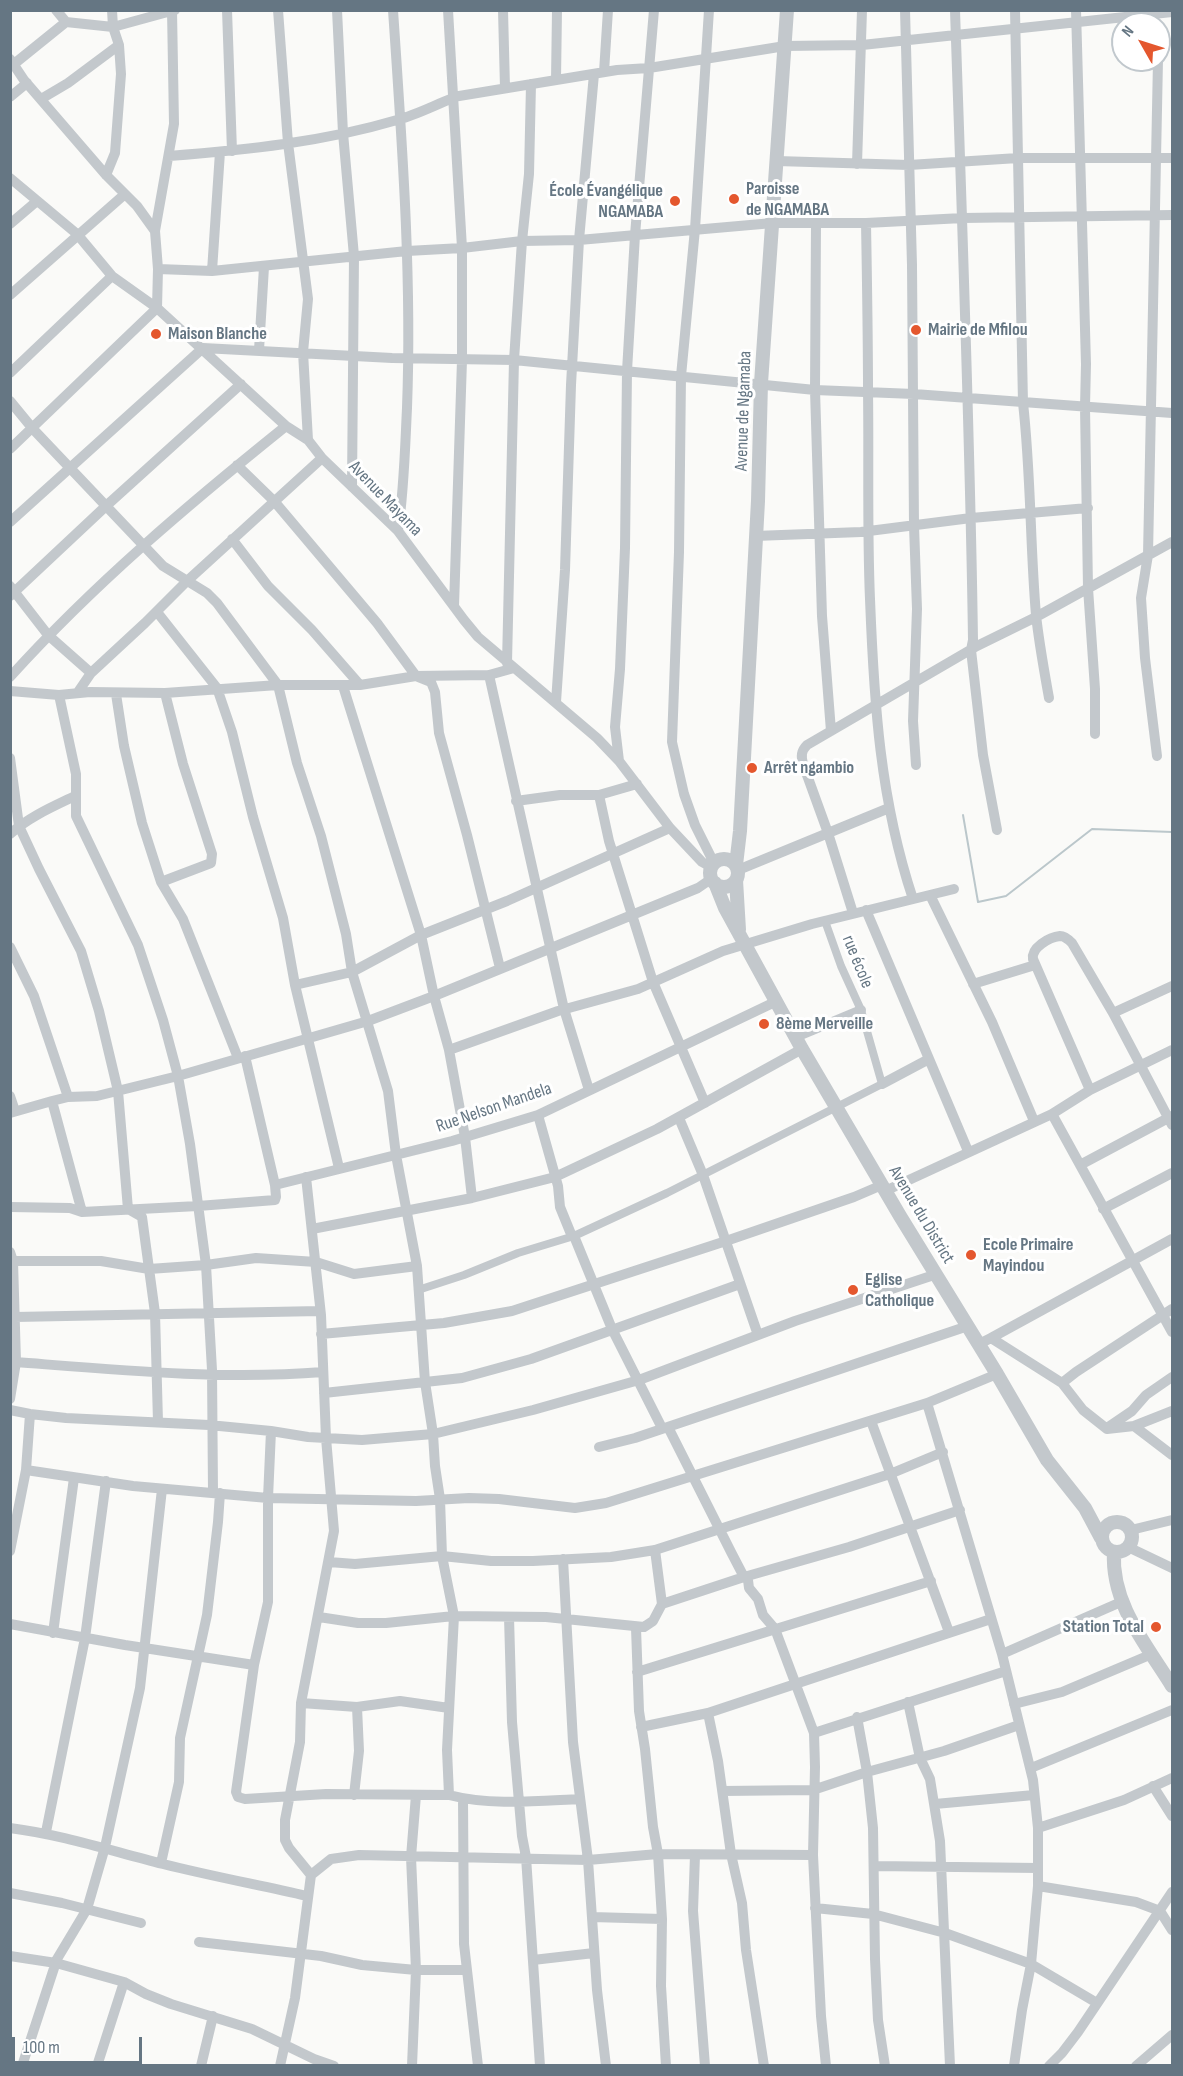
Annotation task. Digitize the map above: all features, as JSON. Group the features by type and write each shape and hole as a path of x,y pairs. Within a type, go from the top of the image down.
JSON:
{"street":[{"path":"106,176 115,153 121,74 119,45 113,27 112,10"},
{"path":"227,10 232,151"},
{"path":"278,10 288,143 308,299 303,352 308,440"},
{"path":"337,10 343,133 354,256 352,487"},
{"path":"393,10 407,251 409,359 402,503 398,531"},
{"path":"448,10 462,248 462,360 454,606"},
{"path":"503,10 505,88"},
{"path":"556,80 557,10"},
{"path":"556,702 566,570 572,366 579,240 608,10"},
{"path":"619,761 615,727 625,548 627,371 635,235 654,10"},
{"path":"709,10 681,376 679,552 672,742 684,794 695,825 713,871 724,887 731,885 737,872 889,807"},
{"name":"Avenue de Ngamaba","path":"737,872 761,383 787,10"},
{"path":"857,164 862,10"},
{"path":"905,10 914,394 914,526 917,609 913,683 916,765"},
{"path":"955,10 971,518 973,629 971,650 983,755 997,830"},
{"path":"1015,10 1023,403 1028,441 1029,513 1036,617 1049,698"},
{"path":"10,448 33,429 157,308 158,269 155,231 174,124 173,11 113,27 61,15 12,62 27,83 155,231"},
{"path":"1076,16 1086,364 1088,588 1095,689 1095,734"},
{"path":"169,156 232,151 343,133 400,119 453,97 599,73 649,68 785,46 862,45 1016,27 1076,16 1111,16"},
{"path":"41,99 68,83 119,45"},
{"path":"1156,756 1141,598 1148,555 1158,72"},
{"path":"10,97 27,83"},
{"path":"10,691 58,695 78,692 165,693 217,688 343,686 416,676 489,675 511,666 514,360 529,174 531,84"},
{"path":"212,271 220,152"},
{"path":"777,161 909,165 1018,158 1173,158"},
{"name":"Avenue Mayama","path":"10,178 77,234 112,276 157,308 286,426 308,440 322,458 398,531 478,637 597,738 619,761 670,828 713,871"},
{"path":"10,295 125,194"},
{"path":"10,224 37,201"},
{"path":"158,269 212,271 407,251 773,224 1173,215"},
{"path":"866,223 867,532 875,706 889,807 902,867 913,899"},
{"path":"816,224 815,390 822,616 831,731"},
{"path":"259,350 264,267"},
{"path":"10,373 112,276"},
{"path":"10,522 202,348 409,359 514,360 815,390 868,391 1173,413"},
{"path":"91,674 48,634 12,591 241,384"},
{"path":"10,401 33,429 162,566 207,593 217,603 278,686 297,763 321,836 346,934 352,972 388,1091 396,1155 417,1266 425,1382 440,1499 442,1556 454,1616 449,1708 449,1795"},
{"path":"10,677 48,634 143,544 286,426"},
{"path":"78,692 91,674 186,582 322,458"},
{"path":"237,465 274,501 377,623 416,676 432,682 439,733 500,968"},
{"path":"755,536 867,532 971,518 1088,508"},
{"path":"232,539 268,586 312,630 360,685"},
{"path":"854,913 801,756 807,745 971,650 1173,542"},
{"path":"157,612 217,688 232,732 253,817 283,918 296,985 339,1168"},
{"path":"489,675 564,1009 589,1090"},
{"path":"343,686 421,935 449,1050 465,1137 472,1198"},
{"path":"160,882 211,862 212,854 183,764 165,693"},
{"path":"10,1208 70,1209 82,1212 275,1200 275,1185 241,1057 183,919 160,882 142,823 124,746 116,694"},
{"path":"58,695 76,774 76,816 138,945 163,1020 178,1076 190,1144 206,1265 217,1492 209,1603 199,1658 182,1727 178,1782 161,1863"},
{"path":"10,758 20,826 81,951 99,1011 118,1091 128,1209"},
{"path":"516,801 560,795 599,795 637,784"},
{"path":"599,795 609,841 653,982 705,1103"},
{"path":"10,834 48,808 75,796"},
{"name":"Avenue de Ngamaba","path":"713,871 730,845 740,813"},
{"path":"296,985 352,972 421,935 486,910 670,828"},
{"path":"10,1096 13,1112 68,1097 97,1096 178,1076 309,1036 368,1021 698,888 726,858 737,872"},
{"name":"Avenue du District","path":"713,871 725,908 799,1043 883,1188 968,1326 985,1341 997,1374 1047,1460 1086,1508 1101,1538"},
{"name":"Avenue du District","path":"737,872 742,939"},
{"path":"449,1050 564,1009 638,989 723,951 742,939 954,890"},
{"path":"930,895 992,1022 1034,1121"},
{"path":"866,910 968,1151"},
{"name":"rue école","path":"825,921 841,966 861,1011 882,1084"},
{"path":"1080,1165 1171,1119 1072,943 1066,937 1059,936 1037,947 1032,954 1090,1090"},
{"path":"10,948 34,996 68,1097"},
{"path":"973,984 1035,965"},
{"path":"1113,1013 1173,986"},
{"name":"Rue Nelson Mandela","path":"275,1185 465,1137 538,1114 777,1001"},
{"path":"312,1229 472,1198 555,1176 678,1118 799,1043 861,1011"},
{"path":"321,1334 420,1326 512,1311 726,1241 883,1188 1052,1114 1090,1090 1173,1050"},
{"path":"418,1290 464,1275 518,1253 574,1236 703,1175 929,1059"},
{"path":"52,1101 82,1212"},
{"path":"538,1114 555,1176 560,1207 612,1329 744,1577 748,1580 748,1588 758,1599 763,1615 775,1629 814,1733 813,1855 821,2016 826,2066"},
{"path":"1052,1114 1131,1261 1173,1332"},
{"path":"678,1118 703,1175 758,1335"},
{"path":"1104,1209 1173,1173"},
{"path":"306,1177 320,1311 326,1438 334,1531 301,1703 300,1742 285,1820 285,1840 311,1875"},
{"path":"128,1209 142,1217 155,1313 158,1422"},
{"path":"985,1341 1173,1239"},
{"path":"10,1399 16,1362 12,1256 101,1261 149,1269 206,1265 256,1258 316,1262 354,1274 417,1266"},
{"path":"10,1410 66,1418 213,1426 272,1431 308,1437 362,1440 433,1434 533,1410 639,1380 758,1335 937,1274"},
{"path":"324,1393 462,1378 531,1359 740,1284"},
{"path":"1062,1383 1173,1309"},
{"path":"15,1317 320,1311"},
{"path":"600,1447 634,1438 968,1326"},
{"path":"985,1341 1062,1383 1083,1410 1107,1429 1134,1426 1173,1411"},
{"path":"16,1362 212,1375 282,1375 323,1372"},
{"path":"26,1470 162,1489 268,1498 408,1501 499,1499 575,1508 606,1503 871,1421 927,1403 997,1374"},
{"path":"1107,1429 1132,1411 1146,1395 1173,1377"},
{"path":"927,1403 1002,1654 1030,1768 1034,1795 1038,1827 1038,1886 1031,1964 1014,2066"},
{"path":"10,1551 26,1470 30,1414"},
{"path":"871,1421 949,1632"},
{"path":"1134,1426 1173,1455"},
{"path":"272,1431 268,1498 268,1602 254,1665 236,1792 238,1797 245,1799 290,1798 326,1794 449,1795 463,1799 520,1802 580,1799"},
{"path":"328,1562 355,1564 442,1556 491,1561 563,1559 611,1557 655,1550 890,1474 943,1452"},
{"path":"53,1633 74,1478"},
{"path":"46,1832 85,1638 106,1481"},
{"path":"22,2066 56,1963 87,1909 105,1847 140,1688 162,1489"},
{"name":"Avenue du District","path":"1086,1508 1125,1526"},
{"path":"662,1604 744,1577 849,1547 960,1510"},
{"path":"1125,1526 1131,1542 1128,1547 1114,1552 1105,1547 1101,1538 1106,1525 1110,1522 1125,1526 1173,1520"},
{"path":"1128,1547 1173,1568"},
{"path":"319,1617 358,1623 386,1623 454,1616 565,1618 636,1628 649,1625 658,1614 662,1604 655,1550"},
{"path":"1114,1552 1114,1576 1121,1602 1172,1684"},
{"path":"563,1559 573,1742 588,1860 594,1953 606,2066"},
{"path":"637,1672 931,1581"},
{"path":"1002,1654 1121,1602"},
{"path":"509,1617 512,1722 522,1836 526,1857 540,2066"},
{"path":"641,1727 708,1713 992,1619"},
{"path":"10,1624 199,1658 254,1665"},
{"path":"636,1628 641,1727 651,1818 658,1854 662,1919 661,1986 666,2066"},
{"path":"1014,1704 1062,1692 1152,1654"},
{"path":"814,1733 857,1717 1006,1671"},
{"path":"301,1703 357,1707 400,1701 449,1708"},
{"path":"908,1702 920,1758 930,1779 934,1804 941,1865 950,2066"},
{"path":"354,1795 359,1751 357,1707"},
{"path":"1030,1768 1173,1710"},
{"path":"708,1713 723,1791 731,1854 742,1903 746,1950 764,2066"},
{"path":"857,1717 867,1772 873,1827 875,1866 873,1914 878,2020 885,2066"},
{"path":"723,1791 813,1791 1019,1725"},
{"path":"1038,1827 1124,1800 1173,1778"},
{"path":"1153,1786 1173,1816"},
{"path":"412,2066 416,1970 411,1857 416,1795"},
{"path":"934,1804 1034,1795"},
{"path":"463,1799 466,1970 478,2066"},
{"path":"10,1828 46,1832 161,1863 307,1896"},
{"path":"280,2066 295,1998 311,1875 331,1859 359,1855 588,1860 658,1854 813,1855"},
{"path":"695,1855 693,1911 705,2066"},
{"path":"875,1866 941,1865 1038,1868"},
{"path":"1038,1886 1136,1902 1160,1911 1173,1930"},
{"path":"1048,2066 1062,2053 1173,1892"},
{"path":"10,1893 141,1923"},
{"path":"815,1908 873,1914 945,1933 1031,1964 1097,2003"},
{"path":"592,1917 662,1919"},
{"path":"199,1942 321,1956 362,1965 416,1970 466,1970"},
{"path":"533,1960 594,1953"},
{"path":"10,1956 56,1963 124,1982 171,2004 252,2029 334,2066"},
{"path":"97,2066 124,1982"},
{"path":"201,2066 213,2016"},
{"path":"1137,2066 1173,2035"}],"waterway":[{"path":"963,815 978,902 1006,896 1092,829 1172,832"}],"place":[{"name":"Paroisse de NGAMABA","path":"734,199"},
{"name":"École Évangélique NGAMABA","path":"675,201"},
{"name":"Mairie de Mfilou","path":"916,330"},
{"name":"Maison Blanche","path":"156,334"},
{"name":"Arrêt ngambio","path":"752,768"},
{"name":"8ème Merveille","path":"764,1024"},
{"name":"Ecole Primaire Mayindou","path":"971,1255"},
{"name":"Eglise Catholique","path":"853,1290"},
{"name":"Station Total","path":"1156,1627"}]}
